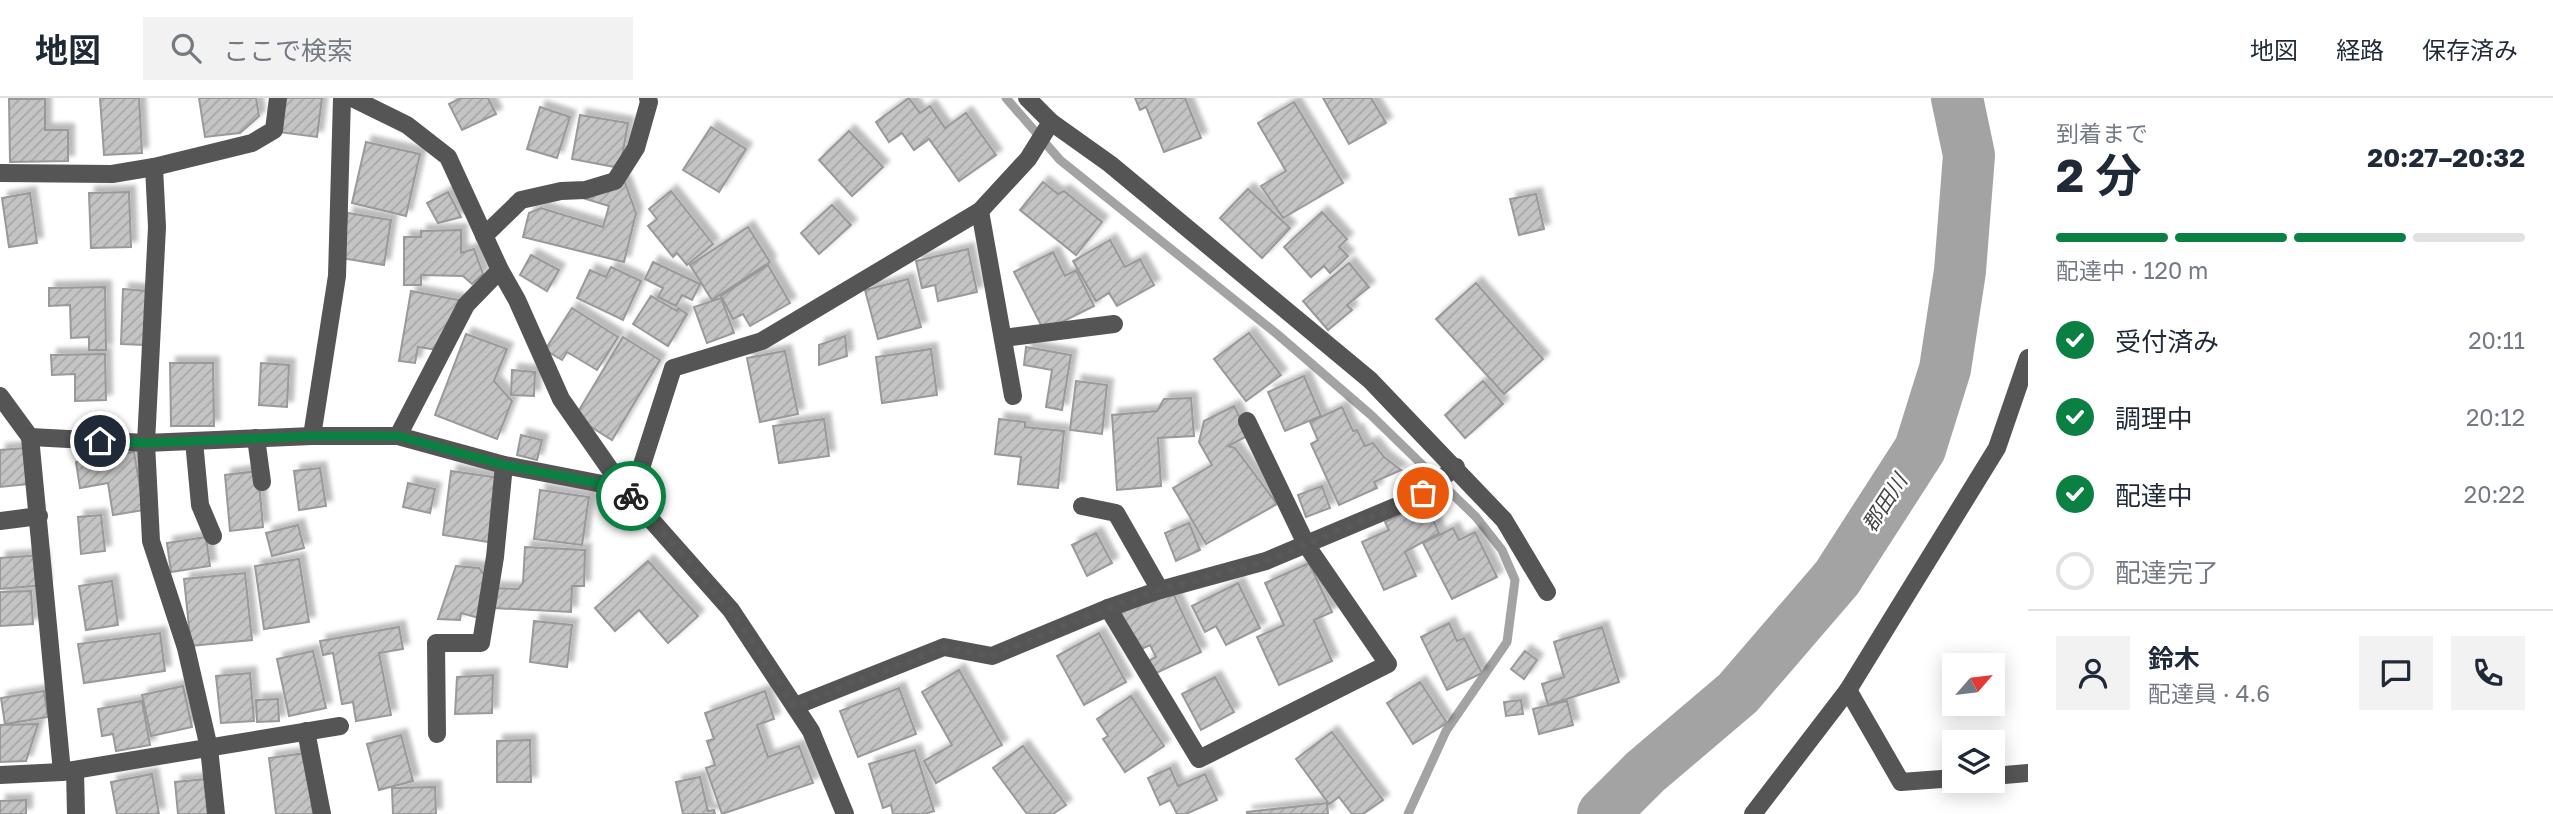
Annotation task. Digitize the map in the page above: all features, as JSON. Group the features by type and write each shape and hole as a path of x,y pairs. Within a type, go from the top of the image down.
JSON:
{"street":[{"path":"0,173 112,174 154,167 252,143 274,130 278,98"},
{"path":"312,436 337,276 342,98"},
{"path":"352,98 407,125 448,157 561,399 623,488 731,610 811,731 845,814"},
{"path":"484,236 521,200 561,191 585,190 615,181 636,148 648,98"},
{"path":"1027,98 1051,123 1110,164 1370,380 1504,520 1547,592"},
{"path":"623,488 639,471 674,368 762,341 980,211 1030,155 1051,123"},
{"path":"154,167 157,227 146,443 151,541 186,648 209,748 216,814"},
{"path":"980,211 1013,396"},
{"path":"398,436 466,305 500,271"},
{"path":"1003,338 1114,324"},
{"path":"1753,814 1848,690 1997,448 2028,358"},
{"path":"0,396 30,437 76,814"},
{"path":"1108,608 1199,759 1388,664 1307,546 1247,421"},
{"path":"30,437 146,443 312,436 398,436 504,465 623,488"},
{"path":"256,438 262,482"},
{"path":"194,441 200,505 213,536"},
{"path":"437,734 436,643 481,643 495,557 504,465"},
{"path":"794,706 944,647 992,656 1108,608 1160,590 1266,561 1416,498 1455,468"},
{"path":"1082,506 1116,513 1160,590"},
{"path":"0,521 39,516"},
{"path":"1848,690 1901,782 1942,779"},
{"path":"0,775 69,771 340,726"},
{"path":"306,731 322,814"},
{"path":"2005,775 2028,773"}],"building":[{"path":"100,98 139,98 142,153 104,155"},
{"path":"199,98 256,98 259,116 240,133 205,137"},
{"path":"283,98 322,98 317,137 278,132"},
{"path":"461,98 488,98 496,114 462,130 449,104"},
{"path":"909,98 920,113 930,106 945,128 966,113 996,155 959,181 929,139 914,150 902,133 889,142 876,122"},
{"path":"1135,98 1185,98 1201,138 1164,152 1146,107 1140,110"},
{"path":"1323,98 1371,98 1386,123 1349,144"},
{"path":"9,99 45,99 45,130 68,130 68,161 10,162"},
{"path":"1294,102 1343,183 1283,218 1261,186 1286,171 1258,123"},
{"path":"540,107 570,117 557,158 527,149"},
{"path":"580,115 628,123 620,168 572,159"},
{"path":"711,127 746,149 719,192 683,170"},
{"path":"849,131 883,167 852,196 819,160"},
{"path":"366,142 420,154 406,216 352,203"},
{"path":"624,180 636,213 624,262 523,237 529,213 541,208 603,227 609,206 586,199"},
{"path":"1043,182 1058,194 1064,191 1102,222 1076,255 1020,210"},
{"path":"1248,189 1290,228 1262,258 1220,218"},
{"path":"671,191 713,244 687,265 677,253 673,257 648,226 657,219 649,209"},
{"path":"129,192 131,247 91,248 89,193"},
{"path":"448,192 461,217 438,223 427,203"},
{"path":"30,193 37,243 9,247 2,198"},
{"path":"1536,194 1544,229 1519,235 1510,199"},
{"path":"832,205 851,225 819,254 801,233"},
{"path":"1322,212 1347,239 1339,247 1348,256 1330,273 1324,266 1311,277 1284,247"},
{"path":"348,213 391,220 384,265 341,258"},
{"path":"748,227 770,262 712,300 690,265"},
{"path":"461,230 461,253 474,249 483,274 472,284 463,276 421,275 421,285 404,285 404,237 421,237 421,231"},
{"path":"1110,240 1125,267 1140,259 1154,285 1117,306 1109,293 1096,301 1073,261"},
{"path":"968,249 977,292 938,301 935,285 922,288 916,261"},
{"path":"1053,252 1065,276 1076,270 1094,306 1044,331 1014,272"},
{"path":"531,255 559,270 547,291 520,275"},
{"path":"653,262 700,284 692,300 682,295 676,306 658,297 663,288 645,279"},
{"path":"1349,263 1369,287 1347,305 1352,310 1328,330 1303,301"},
{"path":"768,265 790,303 750,326 743,314 733,319 721,296"},
{"path":"611,267 641,281 623,320 577,298 590,270 606,277"},
{"path":"908,279 921,327 878,339 865,290"},
{"path":"1476,283 1543,359 1504,394 1436,319"},
{"path":"105,287 106,350 89,350 89,337 71,338 70,305 49,306 49,288"},
{"path":"123,289 147,291 145,345 121,344"},
{"path":"411,291 464,301 437,350 418,347 415,363 399,361"},
{"path":"651,296 687,314 668,346 633,324"},
{"path":"721,298 734,333 707,343 694,307"},
{"path":"572,308 618,337 597,370 567,352 562,360 545,350"},
{"path":"1249,333 1281,375 1246,401 1214,359"},
{"path":"466,334 507,349 494,381 512,401 497,439 435,415"},
{"path":"845,336 847,356 819,365 819,345"},
{"path":"623,337 660,360 612,440 575,417"},
{"path":"1026,347 1071,355 1062,410 1046,407 1052,370 1024,365"},
{"path":"931,349 937,395 882,403 876,357"},
{"path":"785,351 798,414 760,422 747,358"},
{"path":"105,354 106,400 75,401 75,374 52,375 51,355"},
{"path":"170,363 213,363 214,426 171,426"},
{"path":"261,363 289,365 287,407 259,405"},
{"path":"512,370 535,372 534,396 511,395"},
{"path":"1304,376 1321,416 1285,431 1268,392"},
{"path":"1076,381 1107,385 1102,434 1070,430"},
{"path":"1483,381 1503,404 1465,438 1445,415"},
{"path":"1191,398 1194,436 1158,438 1161,486 1117,490 1112,415 1157,411 1164,399"},
{"path":"1234,406 1249,435 1228,446 1235,448 1277,504 1206,544 1173,488 1212,465 1199,442 1204,421"},
{"path":"1342,407 1353,431 1357,430 1365,446 1373,443 1384,457 1401,470 1374,482 1377,488 1339,505 1311,444 1318,440 1310,422"},
{"path":"824,419 829,456 779,463 773,426"},
{"path":"999,419 1025,422 1025,427 1064,431 1058,488 1018,484 1021,457 995,454"},
{"path":"521,435 542,440 537,460 517,455"},
{"path":"25,448 28,484 0,487 0,450"},
{"path":"134,452 144,510 113,515 108,483 80,488 76,462"},
{"path":"320,468 326,506 299,510 294,471"},
{"path":"258,471 263,527 230,531 225,475"},
{"path":"451,471 501,478 489,542 443,535"},
{"path":"408,483 435,489 430,513 403,507"},
{"path":"1322,486 1330,508 1306,517 1298,495"},
{"path":"540,490 589,497 582,545 534,539"},
{"path":"1426,503 1439,533 1405,552 1416,576 1384,590 1362,542 1389,530 1385,522"},
{"path":"101,515 105,551 81,554 78,517"},
{"path":"1189,523 1200,550 1176,561 1165,533"},
{"path":"298,525 304,548 272,556 266,533"},
{"path":"1453,528 1459,540 1475,532 1497,577 1452,599 1423,543"},
{"path":"1096,533 1112,563 1087,576 1072,545"},
{"path":"206,537 210,566 171,572 167,543"},
{"path":"525,547 585,550 584,586 572,586 571,612 493,608 493,588 518,589 523,583"},
{"path":"42,555 45,585 0,589 0,558"},
{"path":"299,559 309,622 264,629 255,566"},
{"path":"648,561 698,616 668,643 639,610 615,631 595,608"},
{"path":"1309,563 1332,612 1314,620 1332,661 1279,685 1257,637 1284,625 1265,583"},
{"path":"456,566 479,568 486,577 479,618 461,613 460,620 438,619"},
{"path":"245,573 252,640 191,646 184,579"},
{"path":"112,581 118,625 86,630 79,586"},
{"path":"1238,583 1260,628 1226,645 1216,626 1205,632 1192,606"},
{"path":"1171,589 1201,652 1152,675 1146,662 1156,657 1150,645 1137,651 1119,614"},
{"path":"31,591 33,624 0,626 0,592"},
{"path":"534,621 572,625 567,667 530,662"},
{"path":"1449,623 1457,641 1464,638 1482,673 1447,690 1421,637"},
{"path":"399,627 403,649 379,653 391,715 356,721 353,702 342,704 333,653 323,655 320,641"},
{"path":"1602,627 1619,682 1548,705 1542,684 1564,677 1554,642"},
{"path":"160,633 165,671 84,683 78,644"},
{"path":"1099,633 1126,682 1084,705 1057,656"},
{"path":"313,651 326,708 289,716 277,659"},
{"path":"1525,651 1537,660 1524,679 1511,669"},
{"path":"959,670 1002,745 936,783 924,761 952,745 922,692"},
{"path":"250,673 254,721 221,723 216,676"},
{"path":"493,675 492,713 455,714 457,677"},
{"path":"1215,677 1234,712 1201,730 1182,694"},
{"path":"1420,682 1447,723 1413,744 1387,703"},
{"path":"183,686 192,727 151,736 142,695"},
{"path":"899,688 916,734 858,757 840,711"},
{"path":"44,691 48,717 5,724 1,698"},
{"path":"765,691 774,719 757,725 768,757 799,746 813,783 722,814 706,768 715,765 707,741 714,739 705,713"},
{"path":"1131,696 1164,746 1125,772 1103,739 1108,736 1097,719"},
{"path":"278,699 279,721 257,722 256,700"},
{"path":"1521,700 1523,714 1506,716 1504,702"},
{"path":"142,701 150,745 116,751 113,734 102,736 98,709"},
{"path":"1567,701 1573,725 1539,734 1533,709"},
{"path":"38,724 26,761 0,762 0,725"},
{"path":"1332,732 1383,800 1363,814 1352,814 1339,797 1329,804 1296,759"},
{"path":"401,735 413,781 379,790 367,744"},
{"path":"530,740 531,782 497,782 497,741"},
{"path":"1023,746 1066,805 1053,814 1027,814 993,768"},
{"path":"915,750 934,811 925,814 893,814 891,805 883,808 869,764"},
{"path":"306,753 313,814 276,814 269,758"},
{"path":"1170,768 1178,786 1205,774 1217,800 1186,814 1177,814 1170,800 1160,805 1148,778"},
{"path":"152,774 159,814 117,814 111,782"},
{"path":"700,777 708,811 714,810 715,814 683,814 676,782"},
{"path":"206,779 212,814 178,814 175,782"},
{"path":"435,787 436,814 393,814 392,788"},
{"path":"26,800 26,814 0,814 0,801"},
{"path":"1327,803 1328,814 1247,814 1247,812"}],"waterway":[{"path":"1006,98 1060,160 1277,334 1371,415 1476,517 1502,550 1515,580 1507,642 1446,731 1408,814"},
{"name":"郡田川","path":"1603,814 1645,772 1738,693 1837,578 1920,449 1945,369 1960,271 1969,155 1957,98"}],"way so far":[{"path":"631,496 731,610 794,706 944,647 992,656 1108,608 1160,590 1266,561 1307,546 1423,493"}],"route":[{"path":"100,441 146,443 312,436 398,436 504,465 623,488 631,496"}]}
